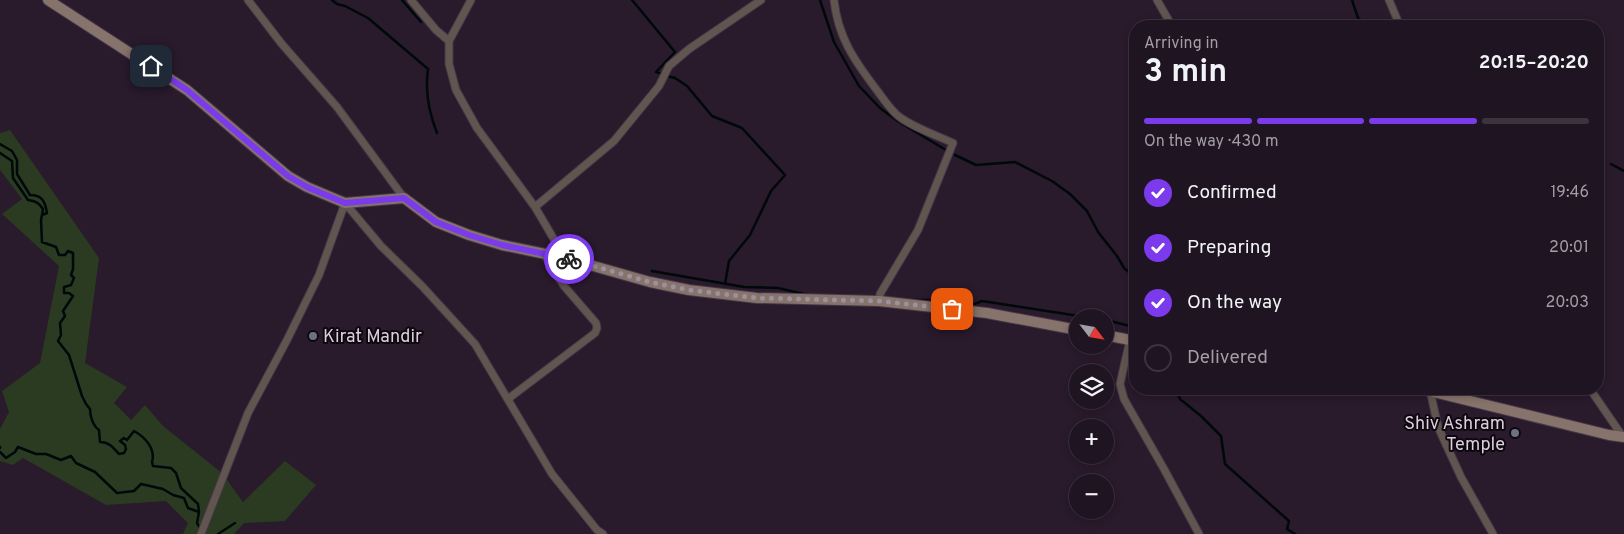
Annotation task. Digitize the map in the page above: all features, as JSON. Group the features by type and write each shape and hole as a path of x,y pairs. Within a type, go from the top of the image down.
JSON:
{"street":[{"path":"48,0 187,90 288,176 307,187 345,203 404,198"},
{"path":"248,0 281,43 337,107 404,198 436,222 469,235 565,258 650,282 689,290 757,298 879,301 987,313 1069,328"},
{"path":"410,0 436,30 449,41"},
{"path":"471,0 449,41 449,64 456,90 477,128 535,207 565,258"},
{"path":"535,207 614,141 659,86 669,66 688,49 762,0"},
{"path":"834,0 836,17 844,42 859,66 896,114 924,130 953,143 918,230 880,294 879,301"},
{"path":"1157,0 1169,20"},
{"path":"1389,0 1397,20"},
{"path":"345,203 380,246 422,286 475,344 552,474 602,534"},
{"path":"201,534 248,413 319,275 345,203"},
{"path":"508,399 595,333 597,328 596,323 564,286 544,254"},
{"path":"1114,337 1129,340"},
{"path":"1129,354 1120,384 1124,399 1199,534"},
{"path":"1427,395 1438,427 1490,533"},
{"path":"1444,395 1609,436 1624,437"},
{"path":"1594,395 1624,437"}],"green space":[{"path":"10,130 99,258 85,363 127,387 114,403 131,420 145,405 163,426 222,473 243,502 285,461 316,485 285,521 244,523 234,534 183,534 188,523 166,501 106,505 23,458 13,465 0,461 0,429 9,412 2,391 40,363 59,266 2,214 22,199 0,170 0,133"}],"waterway":[{"path":"332,0 368,18 428,69 428,101 437,133"},
{"path":"402,0 421,22"},
{"path":"632,0 675,52 656,72 660,73"},
{"path":"820,0 834,42 859,86 880,108 899,122 946,150"},
{"path":"1352,0 1360,20"},
{"path":"667,76 675,78 687,86 712,116 742,128 785,175 771,191 750,235 729,261 725,284"},
{"path":"0,144 12,151 17,160 17,174 30,195 37,196 44,202 47,213 42,215 41,220 42,242 56,247 59,255 65,255 68,251 73,253 71,275 74,278 71,285 64,287 64,293 69,293 73,296 63,311 65,316 60,323 61,335 58,341 69,355 82,396 90,409 91,418 99,430 100,442 113,447 119,454 124,453 126,449 125,445 120,441 124,438 127,440 134,431 142,437 151,448 153,466 171,468 176,473 181,488 198,504 197,523 201,530"},
{"path":"0,153 12,161 13,178 28,200 42,207 42,215"},
{"path":"955,155 976,165 1015,162 1052,181 1070,194 1087,211 1098,232 1129,272"},
{"path":"1611,164 1624,171"},
{"path":"652,271 744,287 778,288 808,295"},
{"path":"913,300 972,305 982,301 1069,314"},
{"path":"1114,322 1129,326"},
{"path":"1178,395 1180,399 1221,436 1225,464 1289,521 1287,529 1295,534"},
{"path":"0,452 6,458 15,452 18,447 61,460 71,456 76,463 95,472 117,493 134,491 141,484 163,489 173,495 184,498 188,508 199,512"},
{"path":"218,534 235,523"}],"way so far":[{"path":"569,259 650,282 689,290 757,298 879,301 952,309"}],"place":[{"name":"Kirat Mandir","path":"313,336"},
{"name":"Shiv Ashram Temple","path":"1515,433"}],"route":[{"path":"151,66 187,90 288,176 307,187 345,203 404,198 436,222 469,235 502,245 569,259"}]}
